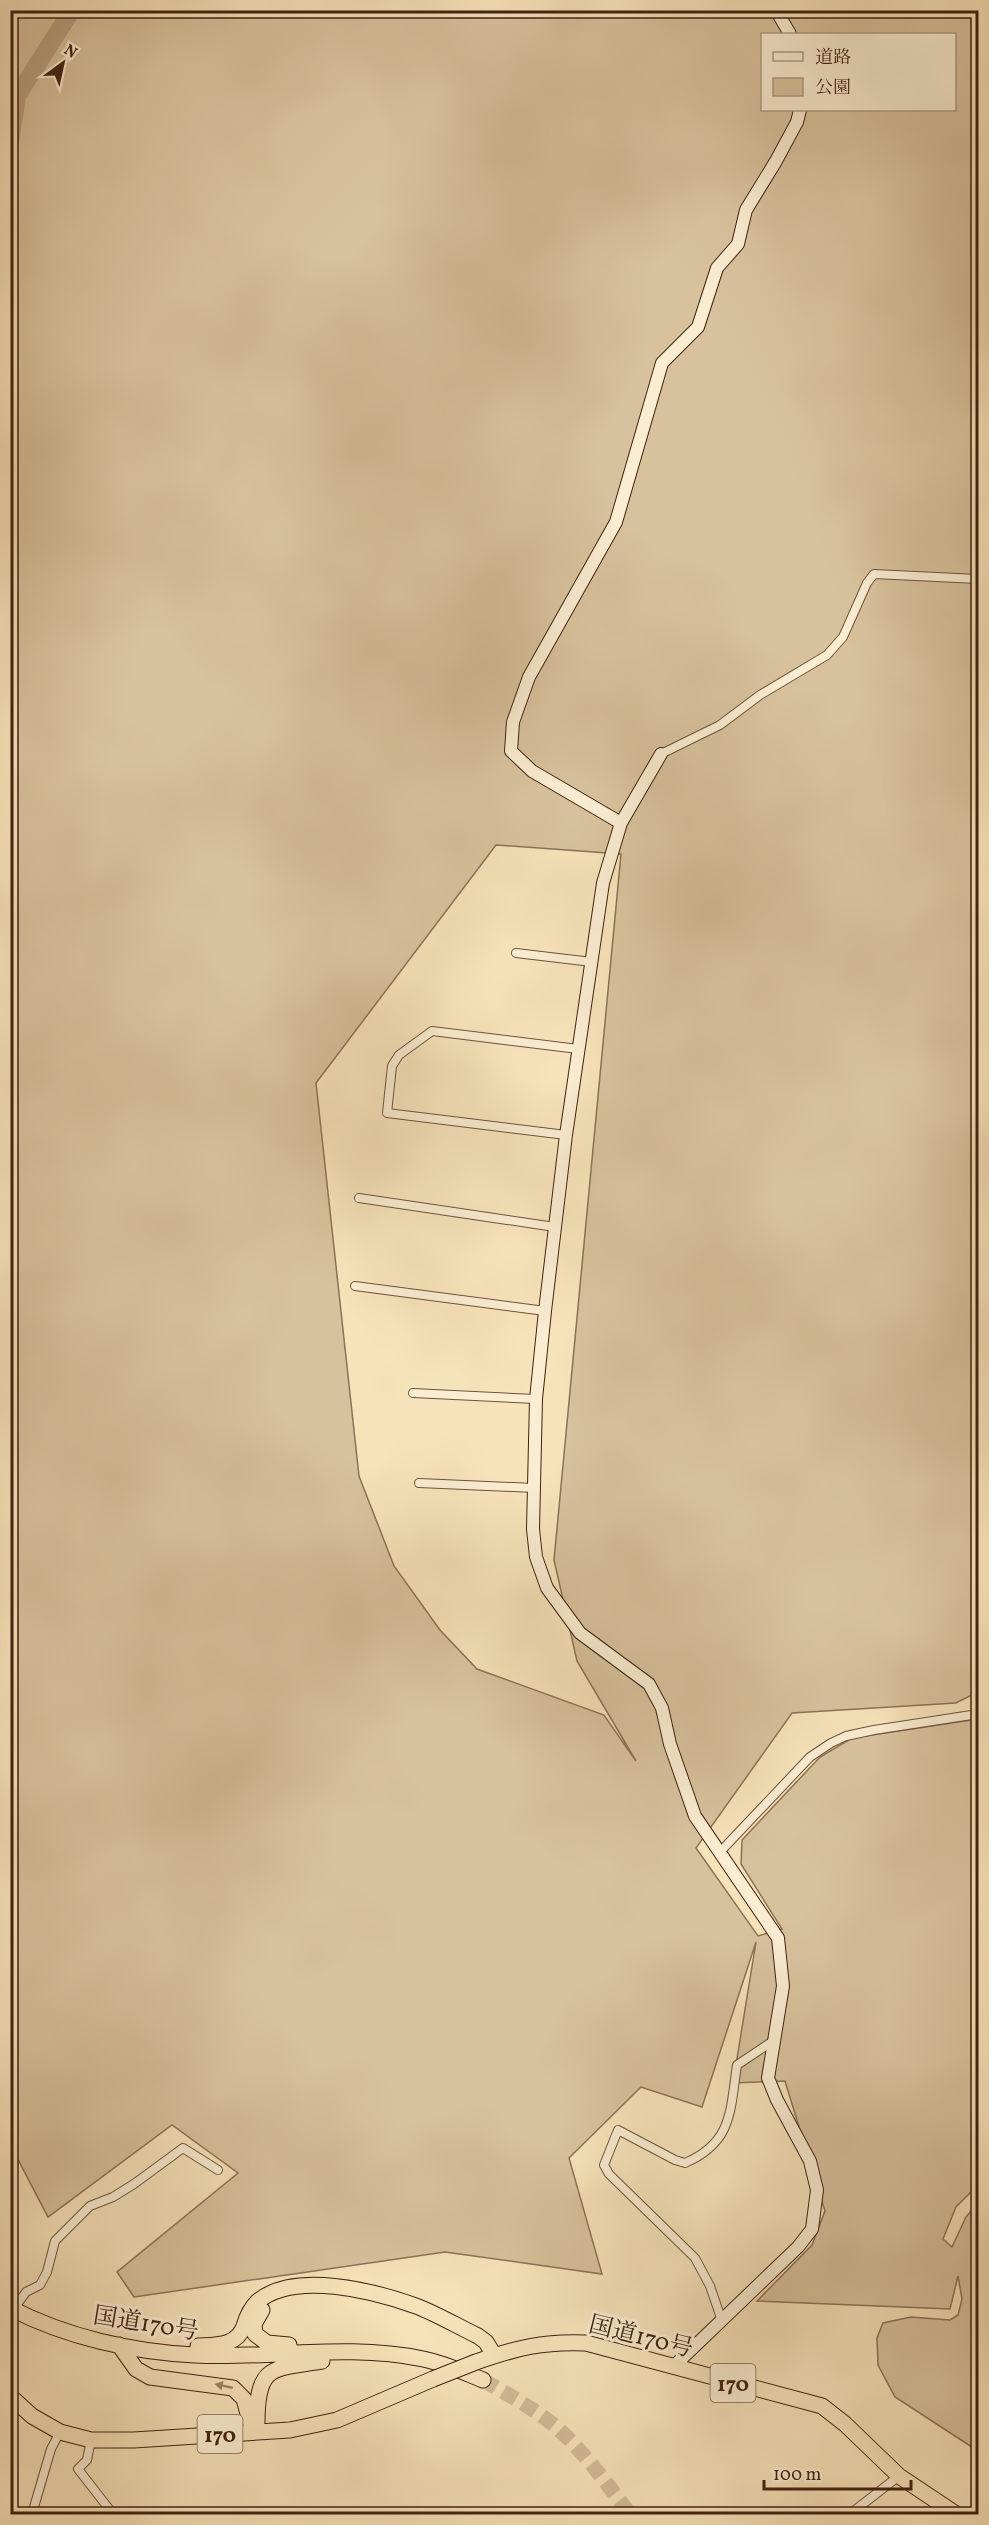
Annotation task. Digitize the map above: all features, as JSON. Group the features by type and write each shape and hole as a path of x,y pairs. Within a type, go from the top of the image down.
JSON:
{"highway":[{"path":"79,2335 168,2346 231,2342 238,2337 250,2310 266,2296 280,2289 312,2285 356,2290 417,2307 478,2336 486,2342 494,2355"},
{"path":"340,2352 318,2345 267,2343 255,2334 254,2324 262,2310 288,2296 313,2293 338,2295 414,2313 494,2355"},
{"name":"国道170号","path":"12,2309 48,2326 119,2345 194,2355 367,2352 422,2359 483,2380"},
{"name":"国道170号","path":"10,2396 32,2416 60,2432 91,2440 134,2440 290,2430 337,2420 494,2355 551,2342 586,2343 822,2406 899,2476 956,2514"},
{"path":"119,2345 136,2368 150,2377 233,2388 244,2399 253,2432"},
{"path":"253,2432 257,2426 258,2390 276,2369 367,2352"}],"street":[{"path":"776,10 789,33"},
{"path":"621,823 532,771 511,751 513,722 529,677 616,522 662,363 698,327 717,267 738,244 746,210 797,122 800,111"},
{"path":"674,2367 792,2254 812,2229 817,2190 810,2161 777,2100 768,2078 783,1986 778,1938 695,1816 670,1744 662,1708 649,1684 580,1633 547,1588 536,1557 533,1529 536,1399 566,1135 603,883 621,823 661,754 720,725 760,695 827,655 843,637 867,583 874,574 978,579"},
{"path":"516,953 592,962"},
{"path":"566,1135 387,1113 392,1066 399,1055 432,1031 578,1049"},
{"path":"359,1198 555,1227"},
{"path":"356,1286 545,1311"},
{"path":"413,1393 536,1399"},
{"path":"419,1483 534,1488"},
{"path":"720,1852 810,1757 831,1743 846,1736 874,1730 978,1714"},
{"path":"722,2321 710,2286 695,2258 609,2174 604,2165 618,2130 685,2163 702,2155 723,2134 732,2103 737,2065 773,2041"},
{"path":"12,2309 26,2292 40,2285 47,2272 55,2241 90,2206 113,2197 134,2184 183,2148 218,2170"},
{"path":"32,2514 51,2449 60,2432"},
{"path":"91,2440 87,2460 78,2469 113,2514"},
{"path":"850,2514 899,2476"}],"green space":[{"path":"10,11 978,11 978,1692 956,1703 792,1713 696,1848 758,1936 782,1929 741,1864 742,1840 820,1757 852,1738 978,1719 978,2185 956,2207 943,2239 952,2247 966,2217 978,2203 978,2451 895,2397 878,2365 877,2338 883,2323 911,2317 950,2320 958,2315 962,2299 958,2276 950,2309 757,2301 812,2245 825,2211 785,2081 733,2083 756,1942 702,2107 641,2087 569,2158 602,2274 445,2252 134,2297 117,2272 238,2173 172,2125 48,2217 11,2146","holes":["496,845 621,854 554,1560 577,1661 636,1761 604,1715 477,1669 440,1630 394,1566 359,1476 316,1083"]}],"waterway":[{"path":"10,141 17,96 72,10"}],"tunnel":[{"path":"483,2380 534,2411 561,2432 593,2466 630,2514"}]}
